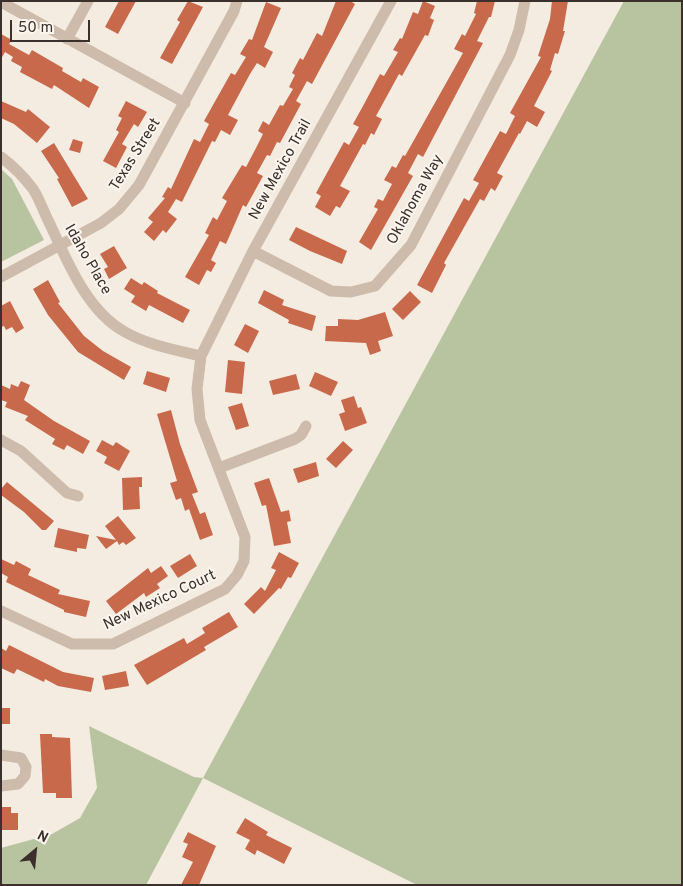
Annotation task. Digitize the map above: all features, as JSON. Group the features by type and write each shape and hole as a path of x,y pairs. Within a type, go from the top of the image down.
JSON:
{"street":[{"path":"67,39 88,1"},
{"name":"Texas Street","path":"1,277 101,224 120,209 139,185 234,12 237,1"},
{"name":"New Mexico Trail","path":"201,356 254,251 391,1"},
{"name":"Oklahoma Way","path":"254,251 331,291 351,292 375,286 411,245 510,56 519,30 525,1"},
{"path":"1,2 185,102"},
{"name":"Idaho Place","path":"1,156 17,170 34,191 86,293 103,315 123,331 146,343 201,356"},
{"name":"New Mexico Court","path":"1,611 72,644 113,644 225,588 237,575 244,561 246,537 200,420 197,389 201,356"},
{"path":"219,468 295,439 301,435 306,426"},
{"path":"1,440 21,451 67,493 78,496"},
{"path":"1,755 21,758 26,767 25,776 18,784 1,786"}],"green space":[{"path":"624,1 682,1 682,885 417,885 203,778"},
{"path":"1,169 12,179 44,240 1,262"},
{"path":"89,726 194,777 203,778 146,885 1,885 1,848 52,834 80,818 97,788"}],"building":[{"path":"119,1 136,1 118,34 105,27"},
{"path":"188,1 203,7 172,64 160,58 180,22 177,20"},
{"path":"336,1 350,1 355,4 312,84 307,81 296,101 301,104 280,143 277,142 270,156 267,155 257,173 263,176 246,207 243,205 226,244 220,241 211,260 216,263 211,272 207,270 199,285 185,277 209,235 205,233 213,217 217,220 227,201 222,198 242,165 246,167 256,148 263,134 258,131 263,121 269,125 280,105 283,106 293,89 289,87 295,75 292,73 300,58 303,60 317,33 322,36"},
{"path":"423,1 435,6 430,18 434,20 428,36 425,35 402,76 399,74 376,116 382,119 374,135 371,133 365,145 363,144 340,186 350,191 340,208 336,206 330,216 315,207 321,196 316,193 344,142 349,145 359,127 353,124 380,74 384,76 398,52 393,50 400,38 402,39 413,12 418,14"},
{"path":"477,1 495,1 491,17 489,17 477,41 483,43 423,157 418,154 408,173 413,176 371,250 359,242 378,209 374,207 378,199 383,201 392,184 384,180 392,166 396,168 403,155 405,156 463,53 454,49 462,34 465,36 476,14 474,13"},
{"path":"552,1 568,1 563,31 565,31 558,54 555,53 550,70 552,71 534,106 545,112 537,127 527,121 519,133 497,173 503,176 495,191 491,188 484,201 480,199 444,263 446,265 432,293 417,285 464,198 469,201 479,183 473,180 500,131 506,134 515,116 510,113 541,57 538,56 550,19"},
{"path":"266,2 281,8 264,47 273,52 265,68 257,63 228,115 238,120 230,135 221,130 215,142 212,141 182,202 176,199 168,212 177,219 166,233 163,230 154,241 144,232 153,222 148,218 165,198 162,197 168,187 171,189 194,139 200,142 209,124 204,121 231,73 235,75 246,57 240,54 249,39 252,40"},
{"path":"1,34 12,40 9,44 29,55 32,50 63,68 62,71 81,82 83,78 99,87 89,108 54,85 52,89 20,72 22,67 11,61 13,57 5,52 1,59"},
{"path":"1,101 26,112 28,109 50,127 37,143 14,124 1,118"},
{"path":"126,101 147,112 138,127 134,124 122,144 127,147 116,168 103,161 119,132 116,130 122,118 118,116"},
{"path":"73,139 83,142 80,153 69,150"},
{"path":"54,143 88,199 72,207 57,179 59,178 41,151"},
{"path":"296,227 347,251 342,264 289,240"},
{"path":"114,246 127,268 109,279 104,269 108,267 100,254"},
{"path":"131,278 142,285 144,282 158,291 157,293 190,310 183,323 149,305 146,311 131,302 135,296 124,289"},
{"path":"48,280 60,302 58,303 84,336 103,351 131,367 124,380 78,352 48,315 33,289"},
{"path":"264,290 284,300 282,305 316,316 312,331 288,323 289,320 258,303"},
{"path":"410,291 421,302 403,320 392,309"},
{"path":"10,301 24,328 16,333 12,327 6,330 4,326 1,327 1,306"},
{"path":"385,312 393,336 378,341 381,351 370,355 366,343 325,341 326,326 338,326 338,319 358,320"},
{"path":"245,324 259,331 248,353 234,345"},
{"path":"228,360 245,362 242,394 225,392"},
{"path":"147,371 170,378 166,392 143,384"},
{"path":"315,372 338,382 331,396 309,386"},
{"path":"296,374 300,389 273,395 269,381"},
{"path":"21,381 30,385 24,400 54,421 90,441 83,454 67,445 64,450 52,444 55,439 25,420 28,416 5,407 7,402 1,400 1,385 10,389 11,384 18,387"},
{"path":"354,396 358,408 361,407 367,423 345,431 339,414 345,412 341,400"},
{"path":"242,403 249,426 236,430 228,407"},
{"path":"171,410 180,444 198,492 192,494 200,514 205,512 213,535 200,540 189,509 185,511 181,498 176,500 170,483 177,481 157,414"},
{"path":"102,440 113,446 116,442 130,451 119,471 104,463 107,457 96,451"},
{"path":"343,441 353,450 336,468 326,459"},
{"path":"316,462 319,476 298,483 293,469"},
{"path":"142,477 142,487 139,487 140,509 123,510 122,478"},
{"path":"269,478 281,512 289,510 291,521 287,522 291,543 274,546 266,505 262,506 254,483"},
{"path":"7,482 54,521 46,530 42,530 24,512 1,495 1,489"},
{"path":"118,516 136,538 126,545 123,542 119,545 117,541 106,549 96,536 116,540 105,526"},
{"path":"58,528 89,535 86,549 77,548 77,552 54,547"},
{"path":"279,552 299,563 291,578 288,577 281,589 279,588 254,614 244,604 261,587 265,591 276,570 271,568"},
{"path":"190,554 197,566 178,578 170,566"},
{"path":"1,559 14,565 16,561 31,569 28,575 60,590 58,594 90,601 86,617 64,612 64,610 6,582 8,577 1,573"},
{"path":"161,566 168,576 157,584 160,588 146,597 144,593 116,614 106,601 148,568 151,573"},
{"path":"229,612 238,627 204,647 206,650 147,685 134,665 184,638 187,644 205,633 202,628"},
{"path":"9,645 63,672 94,678 91,692 58,686 45,679 44,682 17,669 14,674 1,668 1,648 6,651"},
{"path":"126,671 129,686 105,690 102,676"},
{"path":"1,708 10,708 10,724 1,724"},
{"path":"40,734 52,734 52,737 70,738 72,798 56,798 56,793 43,793"},
{"path":"1,807 11,807 11,813 18,813 18,830 1,830"},
{"path":"245,818 268,832 266,835 292,848 284,864 257,850 255,855 245,849 250,840 236,833"},
{"path":"188,832 216,846 199,885 181,885 193,862 182,857 188,844 183,842"}]}
